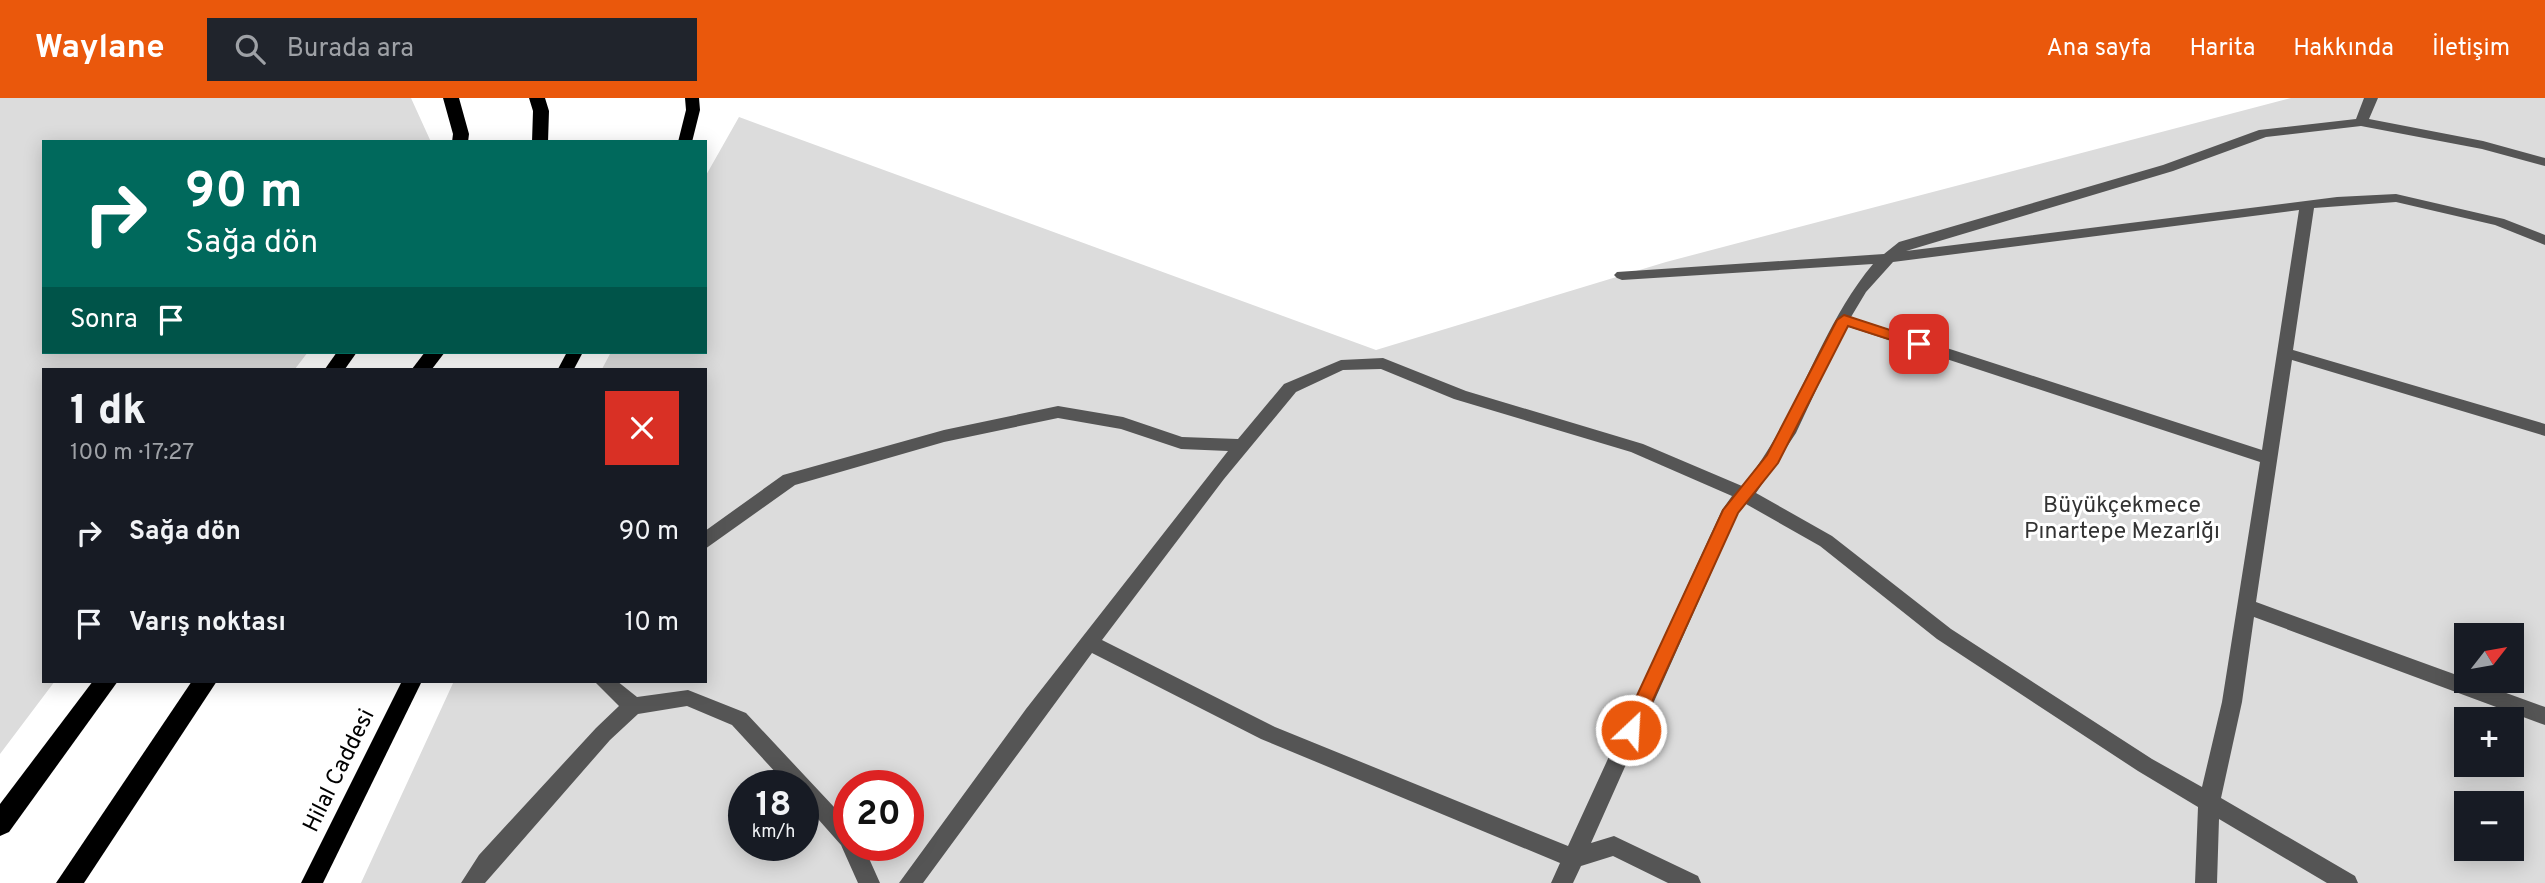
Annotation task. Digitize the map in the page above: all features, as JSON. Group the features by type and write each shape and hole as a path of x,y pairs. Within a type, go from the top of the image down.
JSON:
{"highway":[{"path":"451,98 460,140"},
{"path":"537,98 541,111 540,140"},
{"path":"423,368 433,354"},
{"path":"0,824 105,683"},
{"path":"69,883 204,683"}],"main road":[{"path":"686,140 694,110 692,98"},
{"name":"Hilal Caddesi","path":"312,883 411,683"}],"lane":[{"path":"2361,122 2371,98"},
{"path":"1562,883 1731,510 1773,458 1844,320 1882,260 1903,245 2155,172 2264,133 2361,122 2483,145 2545,162"},
{"path":"1622,275 1882,260 2307,205 2396,198 2499,222 2545,240"},
{"path":"2206,883 2209,803 2232,702 2248,607 2307,205"},
{"path":"1844,320 2270,459"},
{"path":"2286,353 2545,430"},
{"path":"910,883 1089,642 1242,445 1290,388 1341,365 1383,363 1460,395 1637,448 1744,494 1826,541 1944,634 2145,765 2347,883"},
{"path":"707,540 789,480 944,436 1058,412 1123,423 1181,443 1242,445"},
{"path":"2248,607 2545,716"},
{"path":"1089,642 1268,733 1573,858 1614,846 1690,883"},
{"path":"606,683 633,706"},
{"path":"472,883 505,842 603,734 633,706 688,698 739,719 788,770"},
{"path":"819,804 833,820"},
{"path":"859,861 869,883"}],"green space":[{"path":"0,98 411,98 430,140 42,140 42,354 306,354 296,368 42,368 42,683 53,683 0,754"},
{"name":"Büyükçekmece Pınartepe Mezarlğı","path":"2291,98 2545,98 2545,883 361,883 453,683 707,683 707,368 603,368 610,354 707,354 707,173 739,117 1376,350 1666,262"}],"route":[{"path":"1631,730 1731,510 1773,458 1844,320 1919,344"}]}
